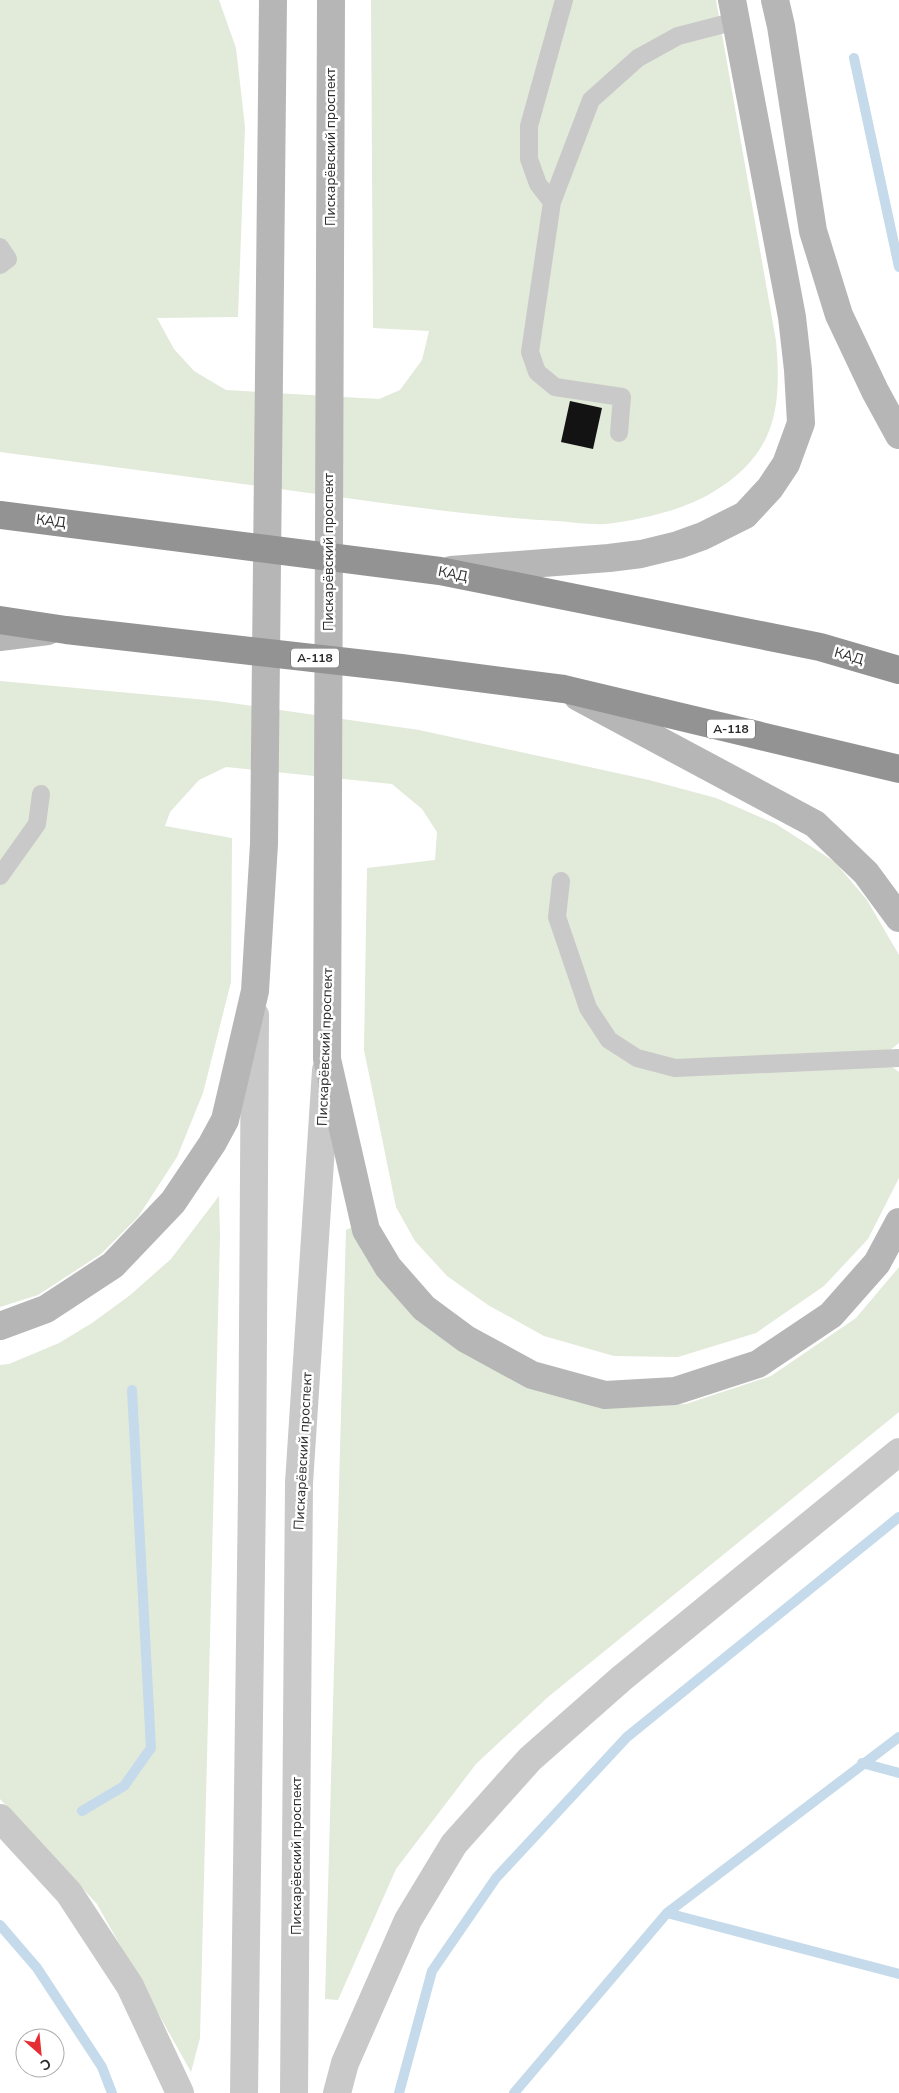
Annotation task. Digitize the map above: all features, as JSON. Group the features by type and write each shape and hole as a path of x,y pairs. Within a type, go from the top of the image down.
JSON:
{"highway":[{"name":"КАД","path":"0,515 440,571 820,648 899,670"},
{"name":"А-118","path":"0,620 66,630 401,668 564,689 899,769"}],"main road":[{"path":"253,0 260,25 272,131"},
{"path":"0,1326 46,1309 113,1265 174,1202 212,1144 225,1120 255,990 264,844 273,0"},
{"name":"Пискарёвский проспект","path":"327,1059 328,356 331,0"},
{"path":"775,0 781,26 813,230 839,315 875,391 899,435"},
{"path":"440,571 609,558 641,554 678,545 703,536 745,515 770,488 786,464 801,423 792,317 734,10"},
{"path":"0,637 66,630"},
{"path":"564,689 815,824 866,873 899,918"},
{"path":"327,1059 366,1230 388,1267 424,1308 466,1339 532,1375 605,1395 676,1391 758,1364 831,1316 877,1263 899,1222"}],"street":[{"path":"244,2093 252,1482 255,990"},
{"name":"Пискарёвский проспект","path":"294,2093 299,1483 327,1059"},
{"path":"337,2093 345,2063 408,1920 454,1844 530,1759 622,1678 899,1452"},
{"path":"0,1818 74,1900 130,1986 180,2093"}],"lane":[{"path":"552,202 538,184 529,159 529,126 564,0"},
{"path":"619,433 622,397 555,388 537,372 530,352 552,202 591,100 638,58 678,36 734,10"},
{"path":"0,248 8,258 0,265"},
{"path":"0,876 36,824 41,794"},
{"path":"561,881 557,916 588,1008 609,1040 637,1058 674,1068 899,1058"}],"green space":[{"path":"0,0 219,0 236,48 245,127 238,317 157,318 174,349 194,371 226,390 379,399 400,390 422,360 429,331 373,328 371,0 716,0 776,341 778,388 770,427 762,445 750,462 734,477 713,492 675,509 633,520 606,524 473,514 0,452"},
{"path":"0,681 217,701 419,730 649,780 716,798 776,824 835,862 867,900 899,955 899,1043 880,1058 899,1072 899,1178 868,1239 824,1286 756,1333 678,1357 614,1356 544,1336 488,1305 447,1276 415,1241 396,1207 364,1050 367,868 435,860 437,832 422,809 392,784 226,767 199,780 170,812 165,826 232,838 231,982 203,1093 177,1157 138,1217 101,1254 38,1295 0,1307"},
{"path":"219,1196 220,1237 200,2038 191,2072 97,1904 0,1799 0,1365 9,1364 59,1343 92,1323 129,1296 171,1259"},
{"path":"355,1226 379,1266 538,1387 614,1408 686,1404 771,1376 856,1318 899,1267 899,1412 548,1697 476,1764 396,1869 338,2000 325,1999 346,1230"}],"building":[{"path":"570,401 602,408 593,449 561,442"}],"waterway":[{"path":"854,58 899,267"},
{"path":"82,1811 124,1786 151,1748 132,1390"},
{"path":"399,2093 432,1971 496,1878 627,1737 899,1517"},
{"path":"514,2093 667,1913 899,1737"},
{"path":"862,1763 899,1773"},
{"path":"667,1913 899,1974"},
{"path":"0,1925 37,1968 102,2067 112,2093"}]}
